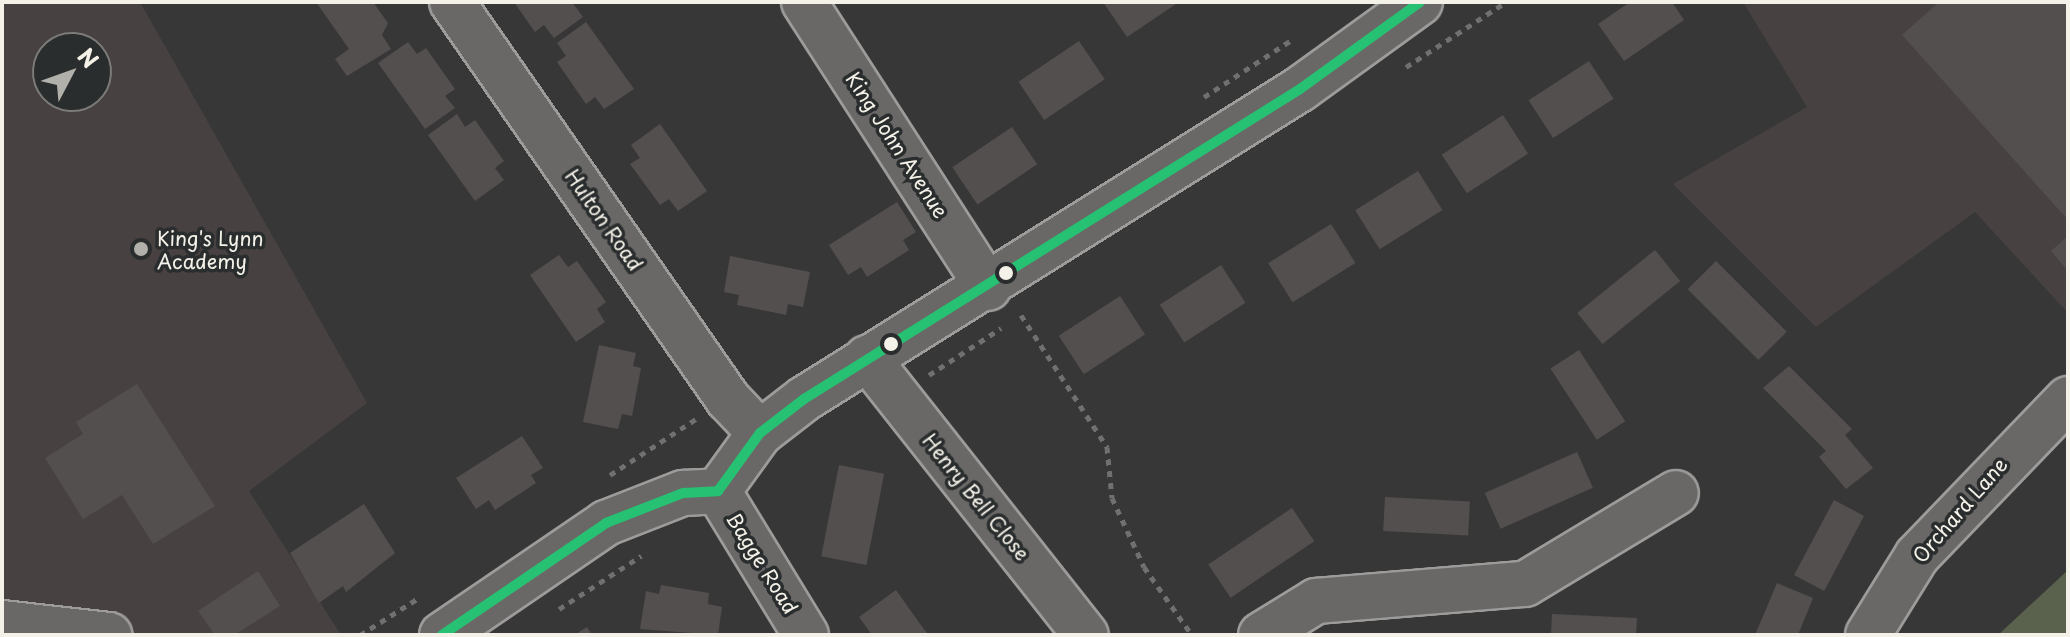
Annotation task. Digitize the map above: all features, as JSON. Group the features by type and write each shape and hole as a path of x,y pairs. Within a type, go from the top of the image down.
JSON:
{"street":[{"name":"Hulton Road","path":"452,2 728,399 760,433"},
{"name":"King John Avenue","path":"804,2 988,288"},
{"path":"442,635 606,523 683,493 718,491 760,433 867,358 988,288 1300,89 1420,2"},
{"name":"Henry Bell Close","path":"867,358 1086,635"},
{"name":"Orchard Lane","path":"1868,635 1917,556 2068,399"},
{"name":"Bagge Road","path":"718,491 806,635"},
{"path":"1261,635 1316,601 1525,584 1676,493"},
{"path":"2,623 109,635"}],"path":[{"path":"1021,315 1107,447 1112,498 1144,567 1192,635"},
{"path":"544,618 651,550"}],"shaded area":[{"name":"King's Lynn Academy","path":"2,2 140,2 367,403 249,491 341,635 2,635"},
{"path":"1743,2 2068,2 2068,313 1975,212 1816,327 1673,184 1807,107"}],"green space":[{"path":"2068,570 2068,635 1998,635"}],"building":[{"path":"316,2 373,2 388,23 382,35 391,49 347,76 335,59 349,49"},
{"path":"514,2 572,2 583,17 554,38 544,25 535,32"},
{"path":"1103,2 1179,2 1127,37"},
{"path":"1630,2 1672,2 1684,20 1624,61 1598,24"},
{"path":"1939,2 2068,2 2068,220 1902,35"},
{"path":"586,22 634,89 604,109 595,97 586,104 557,62 566,56 557,43"},
{"path":"1079,41 1105,79 1044,120 1018,82"},
{"path":"408,42 417,54 426,48 455,89 445,96 455,108 425,129 378,63"},
{"path":"1589,61 1614,99 1553,138 1529,100"},
{"path":"457,114 465,127 475,120 504,161 495,168 504,180 475,201 428,135"},
{"path":"1503,115 1528,154 1467,193 1442,155"},
{"path":"660,124 707,191 678,211 669,199 660,205 630,164 640,158 631,145"},
{"path":"1012,127 1037,164 977,205 952,167"},
{"path":"1418,171 1442,210 1380,249 1355,210"},
{"path":"897,202 916,232 903,240 909,250 867,277 861,267 848,275 829,245"},
{"path":"1331,224 1355,263 1293,302 1268,263"},
{"path":"2068,236 2068,271 2051,251"},
{"path":"1655,250 1680,281 1602,344 1577,313"},
{"path":"559,255 568,267 577,261 606,302 597,309 605,322 576,342 530,275"},
{"path":"730,256 810,272 803,307 788,304 786,315 737,305 739,295 724,292"},
{"path":"1716,261 1787,332 1758,360 1688,289"},
{"path":"1221,265 1246,303 1184,342 1160,305"},
{"path":"1120,296 1145,335 1084,374 1059,336"},
{"path":"599,345 636,353 633,366 641,368 632,416 622,414 618,429 583,422"},
{"path":"1579,350 1625,421 1597,440 1550,369"},
{"path":"1789,366 1852,429 1845,435 1873,468 1846,489 1819,457 1826,451 1763,388"},
{"path":"137,384 215,506 153,544 122,495 83,519 45,458 83,434 76,422"},
{"path":"522,436 543,468 531,475 536,483 495,510 489,500 476,509 456,478"},
{"path":"1577,452 1593,488 1501,529 1485,493"},
{"path":"839,465 884,474 866,565 821,556"},
{"path":"1385,497 1470,501 1468,535 1383,531"},
{"path":"1834,500 1864,516 1824,591 1794,575"},
{"path":"364,504 395,553 346,592 343,586 319,603 290,553"},
{"path":"1292,508 1314,541 1231,598 1208,564"},
{"path":"258,571 280,606 234,635 215,635 198,611"},
{"path":"1777,583 1813,598 1798,635 1755,635"},
{"path":"661,585 709,593 708,604 722,607 718,635 640,629 646,591 659,594"},
{"path":"896,590 929,635 872,635 859,617"},
{"path":"1552,614 1637,618 1636,635 1551,635"},
{"path":"587,627 592,635 574,635"}],"transit line":[{"path":"442,635 606,523 683,493 718,491 760,433 804,399 1300,89 1420,2"}],"place":[{"name":"King's Lynn Academy","path":"141,249"}]}
